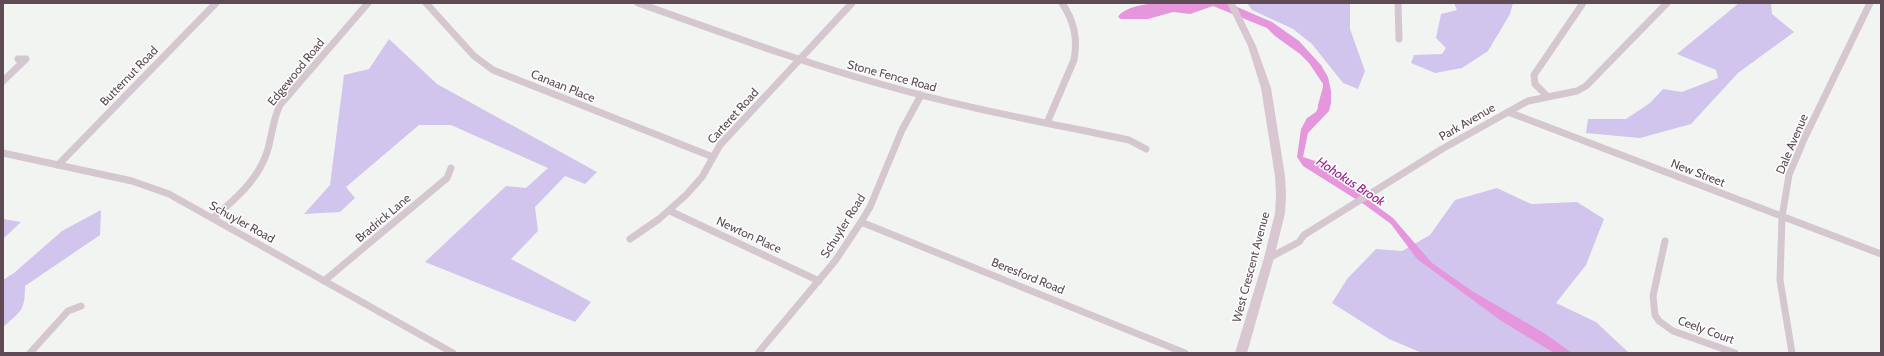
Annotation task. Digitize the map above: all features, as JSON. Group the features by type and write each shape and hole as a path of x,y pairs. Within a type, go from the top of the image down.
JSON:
{"main road":[{"name":"West Crescent Avenue","path":"1232,4 1252,46 1266,88 1280,176 1280,213 1269,258 1241,353"}],"street":[{"name":"Butternut Road","path":"58,165 216,3"},
{"name":"Edgewood Road","path":"213,218 243,191 259,171 266,153 272,123 280,105 368,3"},
{"name":"Canaan Place","path":"426,3 474,56 493,70 712,158"},
{"name":"Stone Fence Road","path":"638,3 798,60 921,95 1129,140 1146,149"},
{"name":"Carteret Road","path":"630,239 670,211 695,186 708,167 720,145 852,3"},
{"path":"1047,123 1074,60 1076,49 1076,30 1062,3"},
{"path":"1398,3 1399,39"},
{"path":"1547,96 1535,85 1533,80 1534,75 1583,3"},
{"name":"Park Avenue","path":"1269,258 1299,242 1304,235 1442,150 1528,101 1577,91 1586,86 1667,3"},
{"name":"Dale Avenue","path":"1792,353 1780,280 1782,217 1789,175 1796,157 1870,3"},
{"path":"3,80 26,59 18,59"},
{"name":"Schuyler Road","path":"758,353 789,314 819,281 861,222 870,207 902,130 921,95"},
{"name":"New Street","path":"1508,112 1881,254"},
{"name":"Schuyler Road","path":"3,153 151,186 213,218 453,353"},
{"name":"Bradrick Lane","path":"324,280 447,178 451,168"},
{"name":"Newton Place","path":"670,211 819,281"},
{"name":"Beresford Road","path":"861,222 1185,353"},
{"name":"Ceely Court","path":"1665,241 1653,296 1655,315 1665,327 1673,331 1714,344 1735,353"},
{"path":"30,353 68,311 81,306"}],"shaded area":[{"path":"1153,3 1228,3 1272,22 1299,41 1321,65 1328,77 1331,91 1329,111 1308,133 1303,157 1315,161 1393,218 1432,263 1472,291 1544,333 1572,353 1554,353 1500,320 1417,259 1391,224 1365,205 1303,166 1297,157 1301,129 1307,118 1316,112 1323,97 1323,84 1309,63 1300,54 1275,36 1267,28 1213,6 1190,14 1173,12 1148,19 1121,19 1118,17 1129,9"},
{"path":"1247,3 1350,3 1350,29 1365,71 1358,89 1343,83 1312,44 1293,29 1252,10"},
{"path":"1454,3 1513,3 1510,14 1488,51 1462,68 1435,73 1411,63 1414,55 1442,54 1446,48 1436,38 1441,14 1457,10"},
{"path":"1739,3 1771,3 1772,14 1794,32 1738,73 1691,124 1640,138 1586,133 1588,119 1626,119 1650,103 1663,89 1682,92 1718,78 1716,70 1677,54"},
{"path":"389,39 437,84 597,172 585,184 565,176 535,207 538,231 511,259 591,302 575,322 425,262 506,186 526,188 548,168 451,125 419,125 346,187 355,198 340,212 304,214 330,185 344,75 369,69"},
{"path":"1497,188 1531,204 1577,202 1604,219 1586,265 1556,303 1596,322 1629,353 1422,353 1389,339 1332,303 1347,279 1376,249 1402,251 1430,235 1455,200"},
{"path":"101,210 100,235 25,286 24,301 21,310 3,327 3,280 14,273 62,231"},
{"path":"3,219 21,222 3,239"}],"waterway":[{"name":"Hohokus Brook","path":"1319,106 1324,88"}]}
